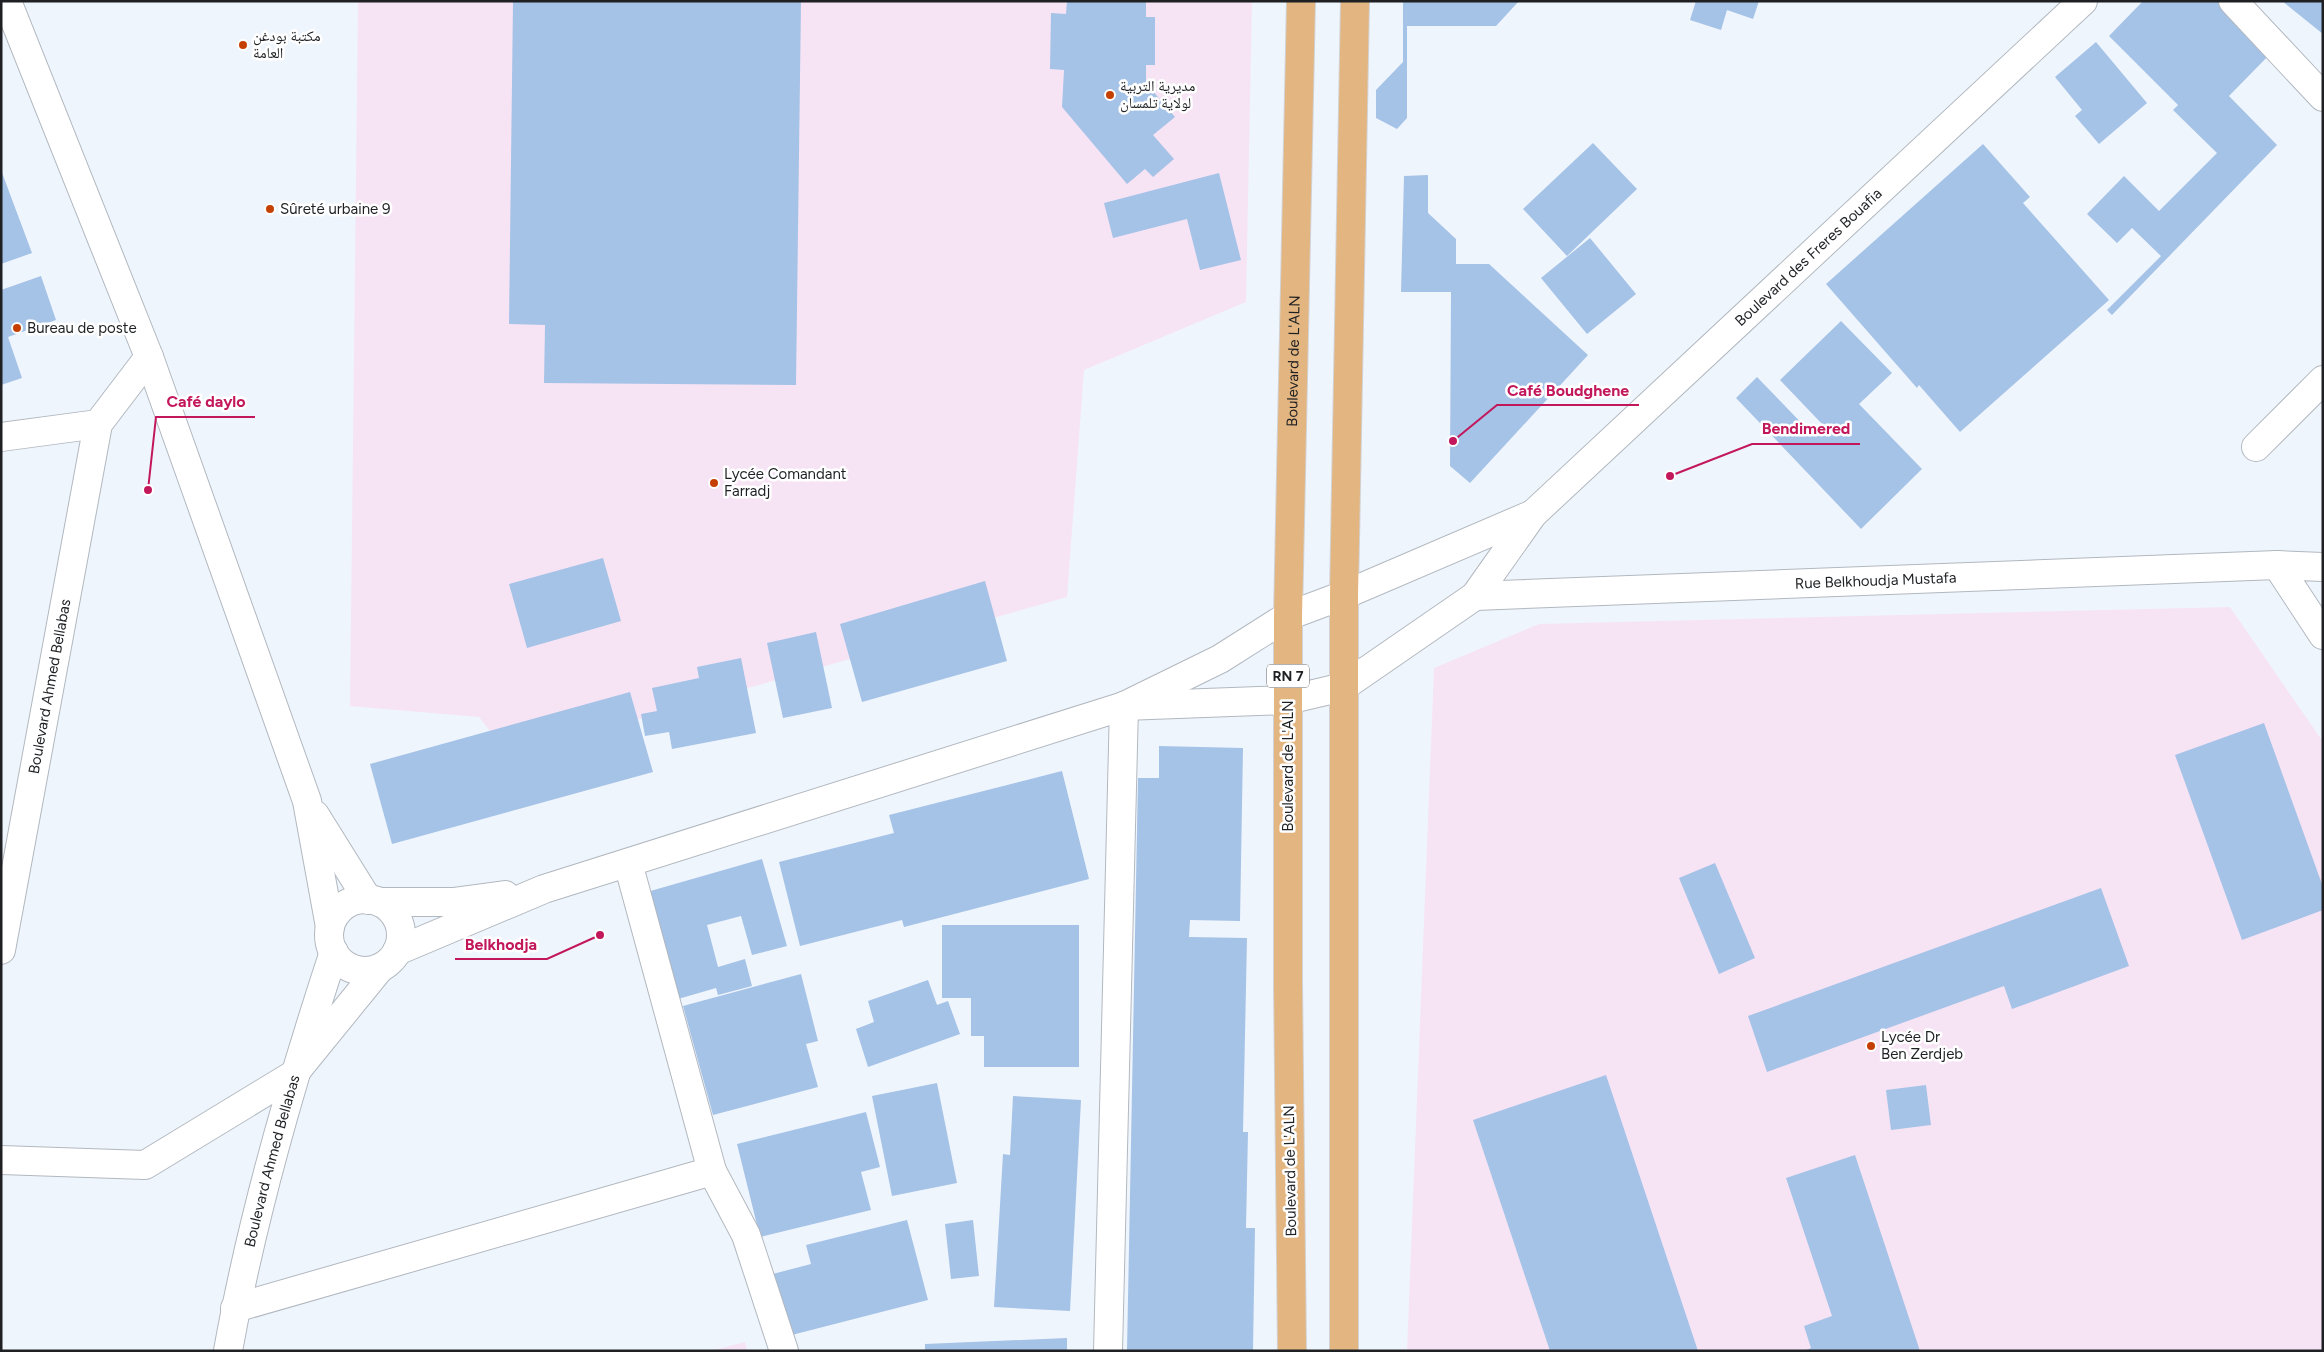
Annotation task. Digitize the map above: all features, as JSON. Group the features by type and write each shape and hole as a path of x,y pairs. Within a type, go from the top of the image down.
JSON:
{"main road":[{"name":"Boulevard de L'ALN","path":"1292,1351 1288,993 1288,616 1300,1"},
{"path":"1344,1351 1343,687 1355,1"}],"street":[{"path":"7,1 149,357 306,802 332,940 340,961 354,969 370,971 389,960 544,889 1124,706 1220,659 1288,616 1344,595 1533,514"},
{"name":"Boulevard des Freres Bouafia","path":"1533,514 2083,1"},
{"path":"2233,1 2323,98"},
{"name":"Boulevard Ahmed Bellabas","path":"1,950 98,424 149,357"},
{"path":"2256,447 2323,380"},
{"path":"1,437 98,424"},
{"path":"1124,706 1288,700 1343,687 1475,596 1533,514"},
{"path":"2277,565 2323,635"},
{"name":"Rue Belkhoudja Mustafa","path":"1475,596 2277,565 2323,568"},
{"path":"1108,1351 1124,706"},
{"path":"293,1075 389,960 401,940 396,918 389,909 373,901 306,802"},
{"path":"628,863 712,1171 746,1235 784,1351"},
{"path":"293,1075 340,910 348,904 373,901 453,902 544,889"},
{"name":"Boulevard Ahmed Bellabas","path":"1,1160 145,1165 293,1075"},
{"name":"Boulevard Ahmed Bellabas","path":"228,1351 235,1308 293,1075"},
{"path":"235,1308 712,1171"}],"shaded area":[{"name":"Lycée Comandant Farradj","path":"358,1 1252,1 1246,302 1084,370 1067,597 510,756 479,717 350,706"},
{"name":"Lycée Dr Ben Zerdjeb","path":"2230,607 2323,742 2323,1351 1407,1351 1434,668 1539,624"},
{"path":"745,1342 747,1351 711,1351"}],"building":[{"path":"513,1 801,1 796,385 544,383 545,325 509,324"},
{"name":"مديرية التربية لولاية تلمسان","path":"1067,1 1146,1 1146,17 1155,17 1155,65 1146,65 1146,83 1175,117 1153,135 1174,159 1153,177 1145,169 1127,184 1062,107 1064,70 1050,69 1051,13 1066,14"},
{"path":"1403,1 1519,1 1496,26 1407,26 1407,118 1397,129 1376,118 1376,90 1403,62"},
{"path":"1696,1 1759,1 1753,19 1727,10 1721,30 1690,20"},
{"path":"2143,1 2225,1 2274,50 2229,96 2277,145 2112,315 2107,310 2161,256 2132,228 2117,243 2087,214 2124,176 2159,211 2217,153 2173,110 2178,105 2109,36"},
{"path":"2282,1 2323,1 2323,34"},
{"path":"2096,42 2147,103 2099,144 2075,116 2082,110 2055,77"},
{"path":"1593,143 1637,189 1567,256 1523,209"},
{"path":"1983,144 2030,197 2023,203 2109,300 1960,432 1919,385 1917,388 1826,284"},
{"path":"1,170 32,253 1,264"},
{"path":"1219,173 1241,260 1200,270 1187,219 1113,238 1104,203"},
{"path":"1428,175 1428,213 1456,239 1456,264 1489,264 1588,355 1470,483 1450,466 1451,292 1401,292 1404,176"},
{"path":"1590,238 1636,294 1587,334 1541,278"},
{"name":"Bureau de poste","path":"41,276 56,320 8,337 22,378 1,385 1,290"},
{"path":"1841,321 1892,373 1859,404 1922,469 1861,529 1736,398 1757,377 1813,435 1823,425 1780,380"},
{"path":"603,558 621,621 527,648 509,584"},
{"path":"985,581 1007,661 862,702 840,624"},
{"path":"816,632 832,708 783,718 767,643"},
{"path":"741,658 756,733 672,749 669,732 645,736 641,714 657,711 652,688 699,678 697,667"},
{"path":"630,692 653,772 392,844 370,764"},
{"path":"2264,723 2323,887 2323,910 2242,940 2175,755"},
{"path":"1159,746 1243,748 1240,921 1190,920 1189,937 1247,938 1243,1132 1248,1132 1246,1228 1255,1228 1253,1351 1127,1351 1138,778 1159,778"},
{"path":"1062,771 1089,879 904,927 902,920 800,946 779,862 894,833 889,815"},
{"path":"762,859 787,946 752,955 741,916 707,925 718,967 745,959 752,986 718,995 716,988 678,999 647,892"},
{"path":"1715,863 1755,958 1719,974 1679,878"},
{"path":"2101,888 2129,966 2012,1009 2004,986 1767,1072 1748,1016"},
{"path":"942,925 1079,925 1079,1067 984,1067 984,1036 971,1036 971,998 942,998"},
{"path":"801,974 818,1041 806,1044 818,1087 713,1115 683,1006"},
{"path":"928,980 937,1005 948,1001 960,1034 868,1067 856,1029 874,1022 868,1001"},
{"path":"1606,1075 1698,1351 1550,1351 1473,1120"},
{"path":"937,1083 957,1183 892,1196 872,1096"},
{"path":"1926,1085 1931,1125 1891,1130 1886,1090"},
{"path":"1013,1096 1081,1100 1070,1311 994,1307 1003,1154 1010,1155"},
{"path":"866,1112 880,1167 861,1172 871,1210 760,1237 737,1144"},
{"path":"1855,1155 1920,1351 1804,1351 1811,1348 1804,1326 1832,1316 1786,1178"},
{"path":"907,1220 928,1300 784,1337 769,1275 811,1264 806,1245"},
{"path":"973,1220 979,1276 951,1279 945,1224"},
{"path":"1067,1338 1067,1351 925,1351 925,1344"}],"place":[{"name":"مكتبة بودغن العامة","path":"243,45"},
{"name":"مديرية التربية لولاية تلمسان","path":"1110,95"},
{"name":"Sûreté urbaine 9","path":"270,209"},
{"name":"Bureau de poste","path":"17,328"},
{"name":"Café Boudghene","path":"1453,441"},
{"name":"Bendimered","path":"1670,476"},
{"name":"Lycée Comandant Farradj","path":"714,483"},
{"name":"Café daylo","path":"148,490"},
{"name":"Belkhodja","path":"600,935"},
{"name":"Lycée Dr Ben Zerdjeb","path":"1871,1046"}]}
